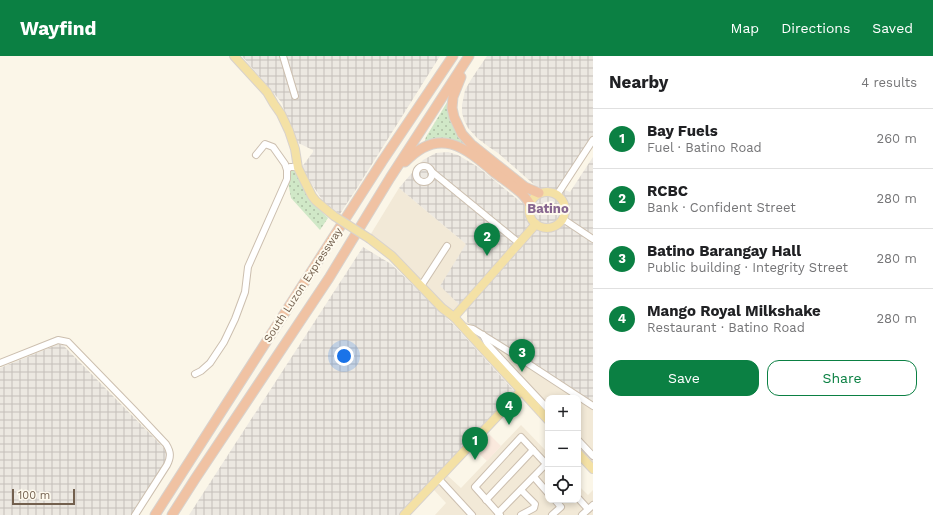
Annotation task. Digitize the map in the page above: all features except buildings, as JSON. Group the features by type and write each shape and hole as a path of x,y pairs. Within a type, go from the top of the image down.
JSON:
{"highway":[{"name":"South Luzon Expressway","path":"155,515 375,173 453,56"},
{"name":"South Luzon Expressway","path":"172,515 329,278 390,178 468,58"},
{"path":"468,58 453,98 452,108 454,117 462,134 472,144 525,187 539,194"},
{"path":"390,178 412,155 419,150 431,144 448,143 460,147 478,158 521,192 530,204"}],"main road":[{"path":"234,56 267,92 281,114 295,149 298,168 316,201 334,216 370,239 392,256 442,308 454,317 545,417"},
{"path":"548,192 557,195 564,203 565,208 563,218 557,224 550,227 542,227 536,224 532,220 529,209 535,196 548,192"},
{"path":"454,317 536,224"},
{"path":"404,515 521,391"},
{"path":"581,455 593,469"}],"street":[{"path":"283,56 295,96"},
{"path":"557,195 593,140"},
{"path":"195,374 210,363 224,342 235,319 245,292 248,267 287,179 285,164 273,147 265,144 256,155"},
{"path":"287,170 290,167 298,168"},
{"path":"431,171 519,243"},
{"path":"563,218 593,239"},
{"path":"421,286 447,246"},
{"path":"463,327 473,329 484,335 593,406"},
{"path":"484,335 488,345 545,406"},
{"path":"0,363 58,340 68,342 166,444 170,451 170,458 167,466 135,515"},
{"path":"545,463 521,437 475,487 499,514 545,467"},
{"path":"581,443 593,456"},
{"path":"486,500 533,450"},
{"path":"534,477 545,490"},
{"path":"438,478 472,515"},
{"path":"521,490 534,504 534,508 521,515"},
{"path":"581,500 591,507 582,515"},
{"path":"552,515 561,507 558,503"}],"shaded area":[{"path":"242,56 440,56 340,214 323,201 301,168 313,150 296,142 282,103"},
{"path":"487,56 593,56 593,139 560,188 570,192 593,157 593,404 467,322 467,312 440,286 466,244 399,188 423,160 436,153 448,152 458,155 478,167 522,203 538,188 498,153 477,138 468,128 462,113 462,105 465,90"},
{"path":"399,188 466,244 461,306 452,314 369,237"},
{"path":"363,247 391,264 456,327 516,393 399,515 189,515"},
{"path":"467,322 579,395 545,395 545,411 463,325"},
{"path":"59,344 63,345 165,449 167,458 164,466 133,515 0,515 0,368"},
{"path":"581,396 593,404 593,462 581,449"},
{"path":"521,425 545,450 545,503 581,503 581,488 588,495 593,490 593,515 435,515 446,503 434,490 447,475 461,488"},
{"path":"489,434 501,446 487,461 475,450"}],"green space":[{"path":"449,99 467,147 457,141 446,139 424,143 426,137"},
{"path":"285,166 298,166 312,202 328,218 320,230 291,198"}],"place":[{"name":"RCBC","path":"487,256"},
{"name":"Batino Barangay Hall","path":"522,372"},
{"name":"Mango Royal Milkshake","path":"509,425"},
{"name":"Bay Fuels","path":"475,460"}],"district":[{"name":"Batino","path":"548,208"}]}
